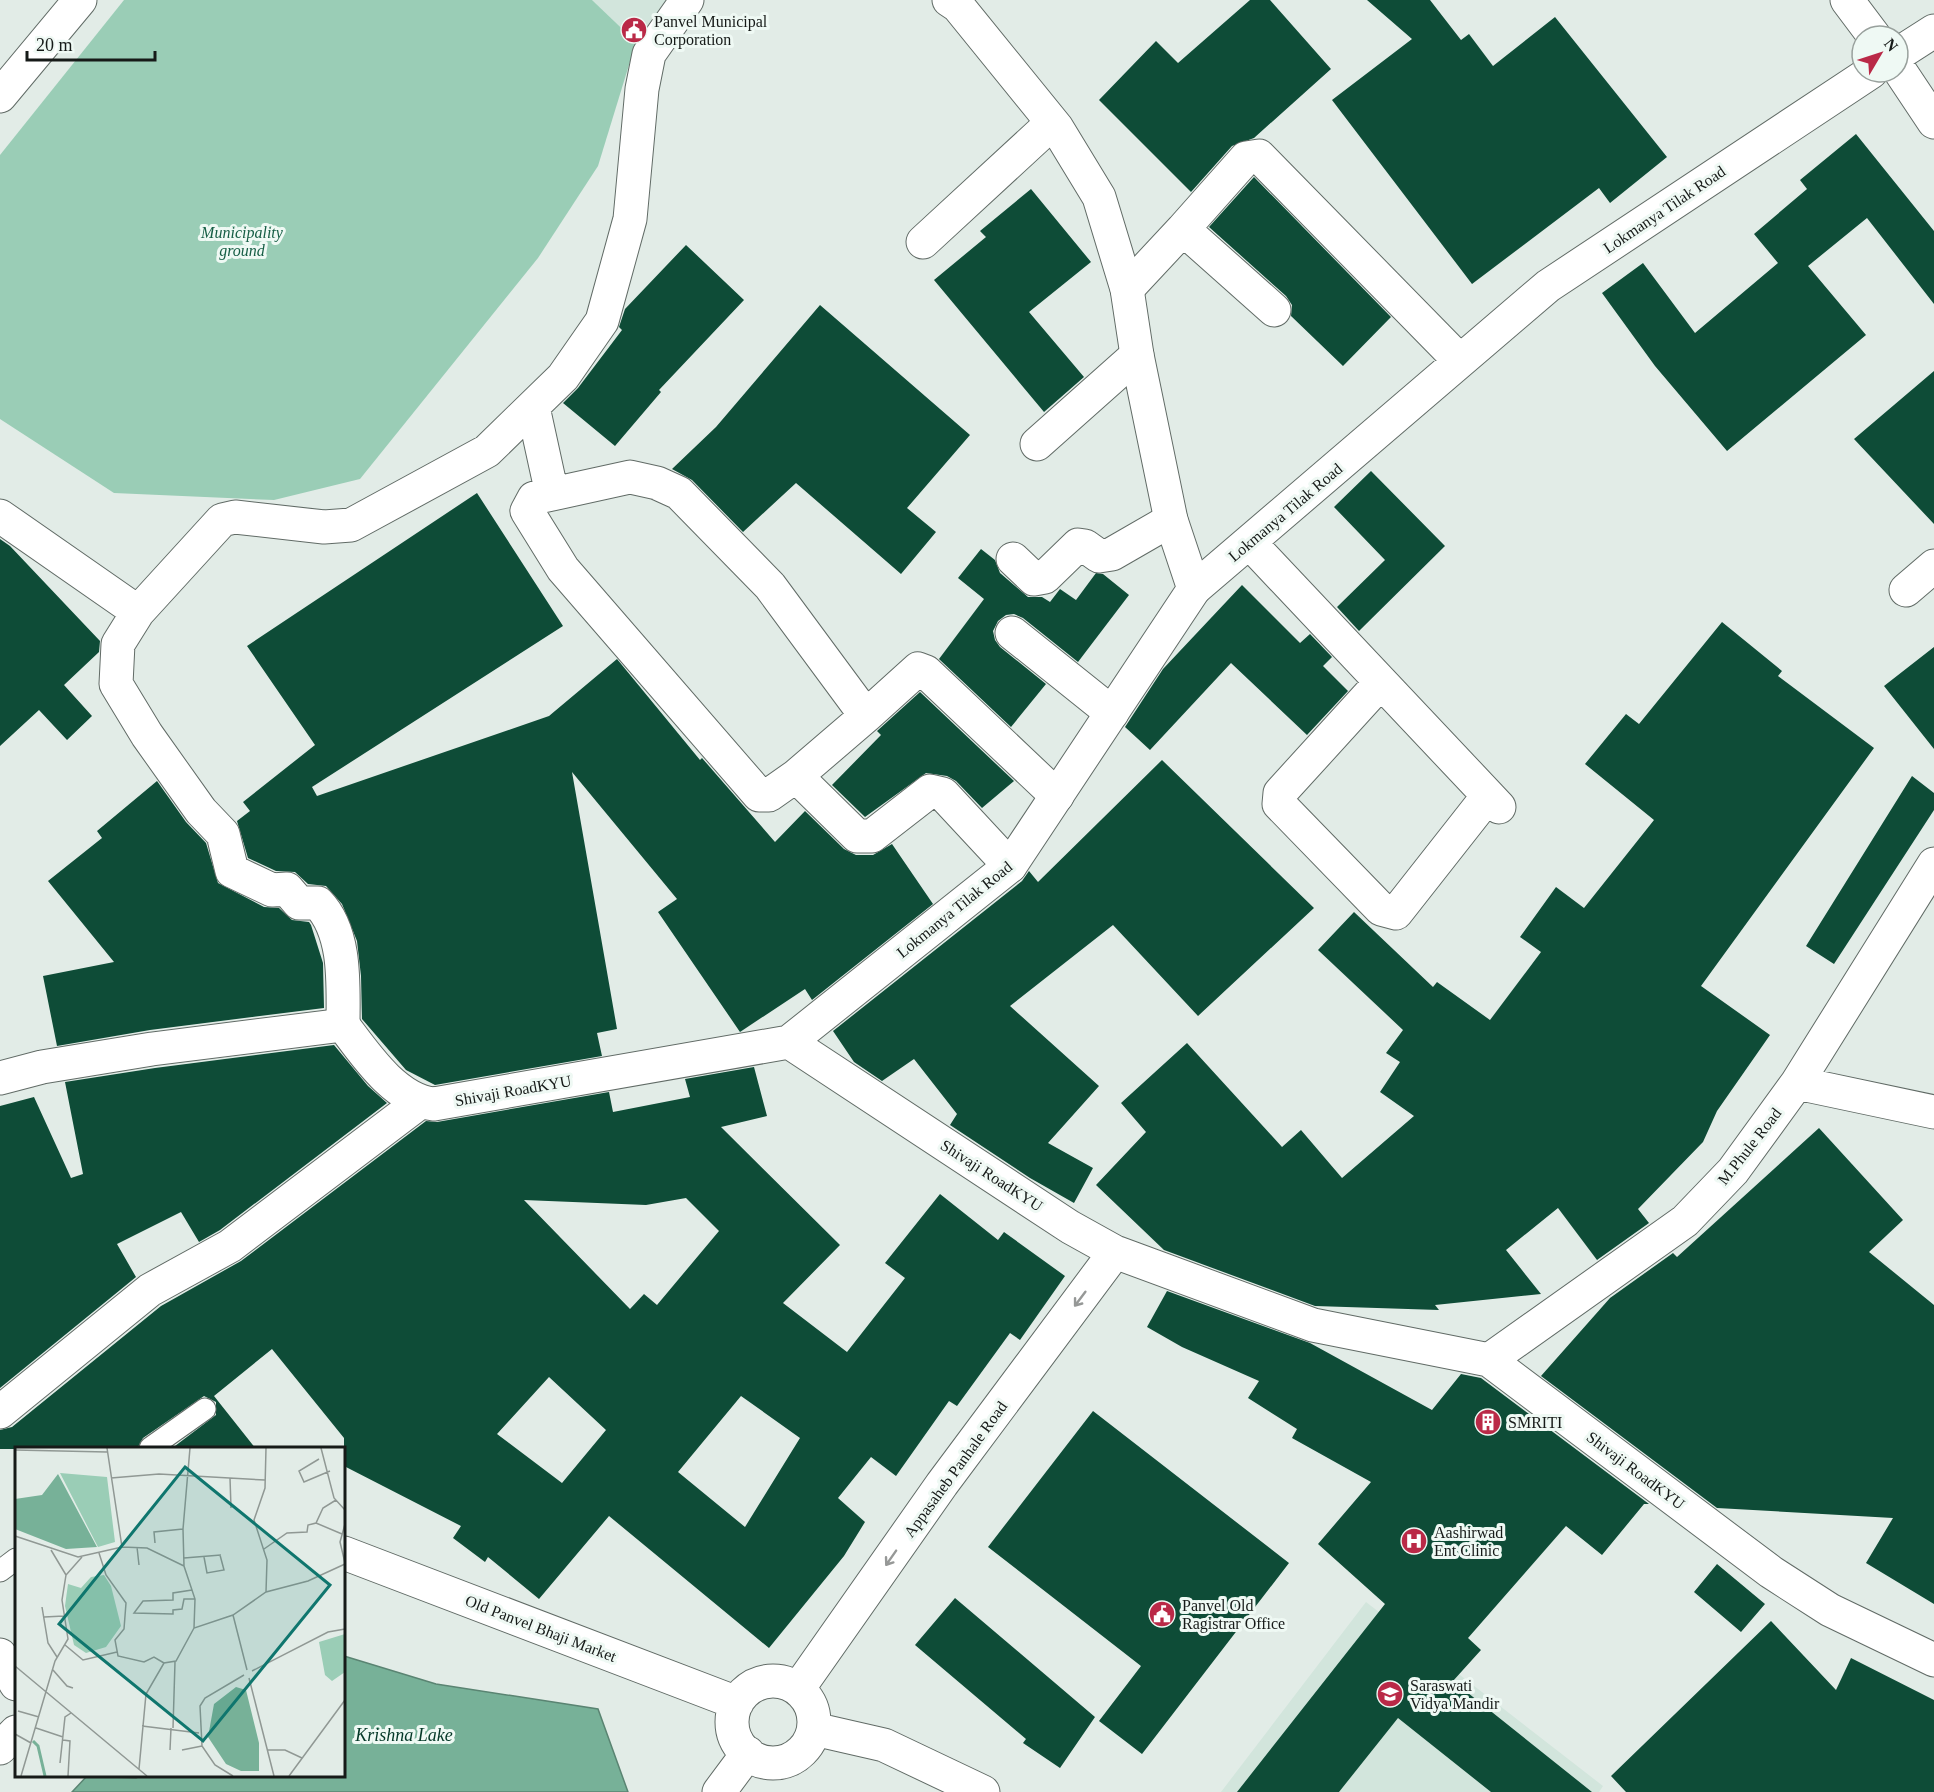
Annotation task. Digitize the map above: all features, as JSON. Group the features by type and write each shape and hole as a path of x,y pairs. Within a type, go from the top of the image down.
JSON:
{"street":[{"path":"0,96 80,0"},
{"path":"0,1412 150,1290 230,1246 420,1102 377,1070 343,1025 343,976 329,914 318,903 299,903 287,889 272,890 232,870 223,834 195,801 147,735 116,684 118,644 138,612 222,520 235,517 324,527 351,525 487,451 563,377 602,321 630,219 642,89 649,54 687,0"},
{"path":"1847,0 1865,24"},
{"path":"956,2 1052,123 1099,197 1127,289 1137,355 1171,520 1194,589"},
{"path":"1910,46 1934,31"},
{"name":"Lokmanya Tilak Road","path":"789,1042 1010,866 1194,589 1548,286 1853,84"},
{"path":"1909,84 1934,122"},
{"path":"923,242 1052,123"},
{"path":"1127,289 1246,158 1259,156 1460,361"},
{"path":"1183,229 1274,310"},
{"path":"1037,444 1137,355"},
{"path":"532,407 552,494"},
{"path":"866,716 770,586 679,494 657,483 630,477 534,498 527,512 563,569 759,795 769,795 796,776 866,716 918,669 926,672 1057,796"},
{"path":"0,516 138,612"},
{"path":"1013,559 1034,579 1045,577 1078,545 1085,546 1099,556 1112,554 1171,520"},
{"path":"1249,542 1381,682 1493,802 1396,912 1381,909 1279,804 1280,793 1381,682"},
{"path":"1906,590 1934,566"},
{"path":"1012,633 1112,713"},
{"path":"796,776 857,836 872,836 930,791 943,794 1010,866"},
{"name":"M.Phule Road","path":"1490,1360 1685,1221 1733,1171 1797,1083 1934,864"},
{"path":"0,1078 42,1067 152,1049 343,1025"},
{"name":"Shivaji RoadKYU","path":"420,1102 434,1104 789,1042 1070,1227 1115,1252 1313,1325 1490,1360 1771,1572 1830,1610 1934,1660"},
{"path":"1797,1083 1934,1112"},
{"name":"Appasaheb Panhale Road","path":"798,1689 942,1485 1115,1252"},
{"name":"Old Panvel Bhaji Market","path":"345,1553 738,1703"},
{"path":"0,1655 15,1682"},
{"path":"765,1681 778,1681 798,1689 810,1703 814,1716 814,1729 810,1742 791,1760 764,1762 748,1753 734,1735 732,1721 738,1703 752,1686 765,1681"},
{"path":"814,1729 884,1745 983,1792"},
{"path":"0,1748 15,1733"},
{"path":"719,1792 748,1753"}],"lane":[{"path":"153,1447 206,1409"},
{"path":"0,1571 15,1560"}],"shaded area":[{"name":"Panvel Municipal Corporation","path":"592,0 668,0 636,42"},
{"name":"Saraswati Vidya Mandir","path":"1366,1602 1603,1786 1599,1792 1221,1792"}],"green space":[{"name":"Municipality ground","path":"124,0 592,0 636,42 598,166 538,258 360,479 274,500 114,493 0,419 0,155"}],"water":[{"name":"Krishna Lake","path":"345,1656 436,1684 598,1709 628,1792 72,1792 86,1777 345,1777"}],"building":[{"path":"1250,0 1270,0 1331,69 1254,138 1232,146 1191,192 1099,100 1156,41 1178,63"},
{"path":"1367,0 1430,0 1461,40 1469,34 1493,66 1555,17 1667,157 1610,203 1599,188 1472,284 1332,100 1412,39"},
{"path":"1856,134 1934,231 1934,304 1867,218 1808,266 1866,335 1727,451 1655,366 1602,293 1643,263 1695,333 1778,263 1754,234 1807,189 1800,180"},
{"path":"1254,177 1391,317 1343,366 1291,316 1292,305 1286,296 1209,227"},
{"path":"1031,189 1091,262 1029,312 1084,377 1044,412 934,280 986,237 980,231"},
{"path":"686,245 744,300 659,390 661,392 615,446 563,403 578,388 622,330 619,327 625,309"},
{"path":"820,305 970,435 907,508 936,532 901,574 796,483 743,532 692,480 672,469 716,427"},
{"path":"1934,371 1934,524 1854,439"},
{"path":"1371,471 1445,546 1359,631 1337,607 1385,560 1334,507"},
{"path":"477,493 563,626 312,787 317,796 549,716 617,659 700,760 702,758 775,842 805,811 844,849 856,855 873,855 892,844 933,904 812,1000 805,989 740,1032 658,912 677,899 572,772 617,1029 597,1033 602,1056 435,1085 406,1070 362,1019 357,941 342,904 326,886 308,884 295,872 276,871 248,858 237,821 250,811 243,802 315,745 247,646"},
{"path":"0,539 10,546 100,641 99,652 64,685 92,716 67,740 39,710 0,746"},
{"path":"981,549 995,560 1000,573 1028,597 1042,597 1050,602 1060,589 1076,600 1096,573 1103,574 1129,595 1078,662 1023,618 1014,614 1006,615 998,621 993,631 1000,647 1046,684 1011,727 939,659 984,599 958,578"},
{"path":"1242,585 1300,643 1310,634 1332,657 1323,666 1348,691 1307,735 1231,663 1150,750 1125,727 1163,669"},
{"path":"1722,622 1782,671 1778,676 1874,748 1701,986 1770,1035 1717,1111 1703,1142 1638,1209 1649,1223 1597,1260 1558,1208 1506,1250 1541,1294 1435,1305 1439,1310 1315,1306 1164,1250 1096,1185 1146,1132 1121,1103 1187,1043 1282,1147 1301,1130 1342,1178 1414,1116 1380,1092 1400,1062 1386,1053 1403,1030 1318,950 1354,912 1433,987 1437,982 1490,1020 1541,952 1520,937 1556,887 1584,908 1654,820 1585,764 1626,714 1639,724"},
{"path":"1934,647 1934,749 1884,686"},
{"path":"920,692 1014,781 982,808 956,781 947,776 926,773 865,817 832,785 881,735 877,731"},
{"path":"1162,760 1314,908 1198,1016 1113,925 1010,1006 1099,1086 1048,1143 1093,1168 1074,1203 1030,1178 950,1125 957,1114 914,1059 882,1081 854,1062 833,1031 1022,881 1029,871 1038,882"},
{"path":"1912,776 1934,793 1934,810 1834,964 1806,946"},
{"path":"157,781 186,822 206,843 218,883 264,907 279,908 292,920 309,922 323,963 324,1008 150,1030 57,1046 43,976 114,962 48,881 102,838 97,831"},
{"path":"334,1045 368,1086 387,1103 220,1230 199,1242 181,1212 117,1244 136,1277 0,1388 0,1106 34,1097 71,1178 83,1174 65,1082"},
{"path":"754,1067 767,1116 721,1127 840,1245 783,1303 847,1352 905,1278 885,1263 940,1194 998,1240 1004,1232 1065,1276 1020,1340 1010,1333 957,1406 949,1401 896,1476 871,1457 838,1498 865,1522 844,1556 769,1648 609,1516 539,1599 488,1557 485,1562 453,1538 461,1526 345,1467 344,1438 272,1349 214,1396 254,1447 174,1447 216,1415 216,1402 204,1396 143,1438 138,1447 0,1449 0,1430 12,1427 161,1306 241,1261 426,1121 437,1122 609,1092 613,1112 690,1097 685,1079","holes":["686,1198 719,1231 657,1305 644,1294 630,1309 524,1200 646,1205","549,1377 606,1430 562,1483 497,1434","741,1396 800,1438 745,1527 678,1472"]},
{"path":"1819,1128 1903,1220 1869,1252 1934,1305 1934,1604 1866,1563 1893,1518 1717,1508 1541,1376 1610,1298 1673,1253 1677,1257"},
{"path":"1167,1291 1310,1343 1432,1410 1461,1374 1481,1378 1649,1504 1644,1504 1602,1555 1566,1526 1468,1638 1481,1650 1453,1681 1592,1792 1491,1792 1398,1718 1339,1792 1237,1792 1385,1604 1318,1544 1371,1482 1292,1438 1297,1429 1248,1398 1259,1381 1182,1347 1147,1327"},
{"name":"Panvel Old Ragistrar Office","path":"1093,1411 1289,1563 1142,1754 1099,1721 1141,1666 988,1547"},
{"path":"1717,1564 1765,1604 1741,1632 1694,1592"},
{"path":"955,1598 1095,1717 1060,1768 1023,1743 1026,1739 915,1645"},
{"path":"1771,1621 1836,1690 1851,1658 1934,1700 1934,1792 1626,1792 1611,1776"}],"place":[{"name":"Panvel Municipal Corporation","path":"634,30"},
{"name":"SMRITI","path":"1488,1422"},
{"name":"Aashirwad Ent Clinic","path":"1414,1541"},
{"name":"Panvel Old Ragistrar Office","path":"1162,1614"},
{"name":"Saraswati Vidya Mandir","path":"1390,1694"}]}
